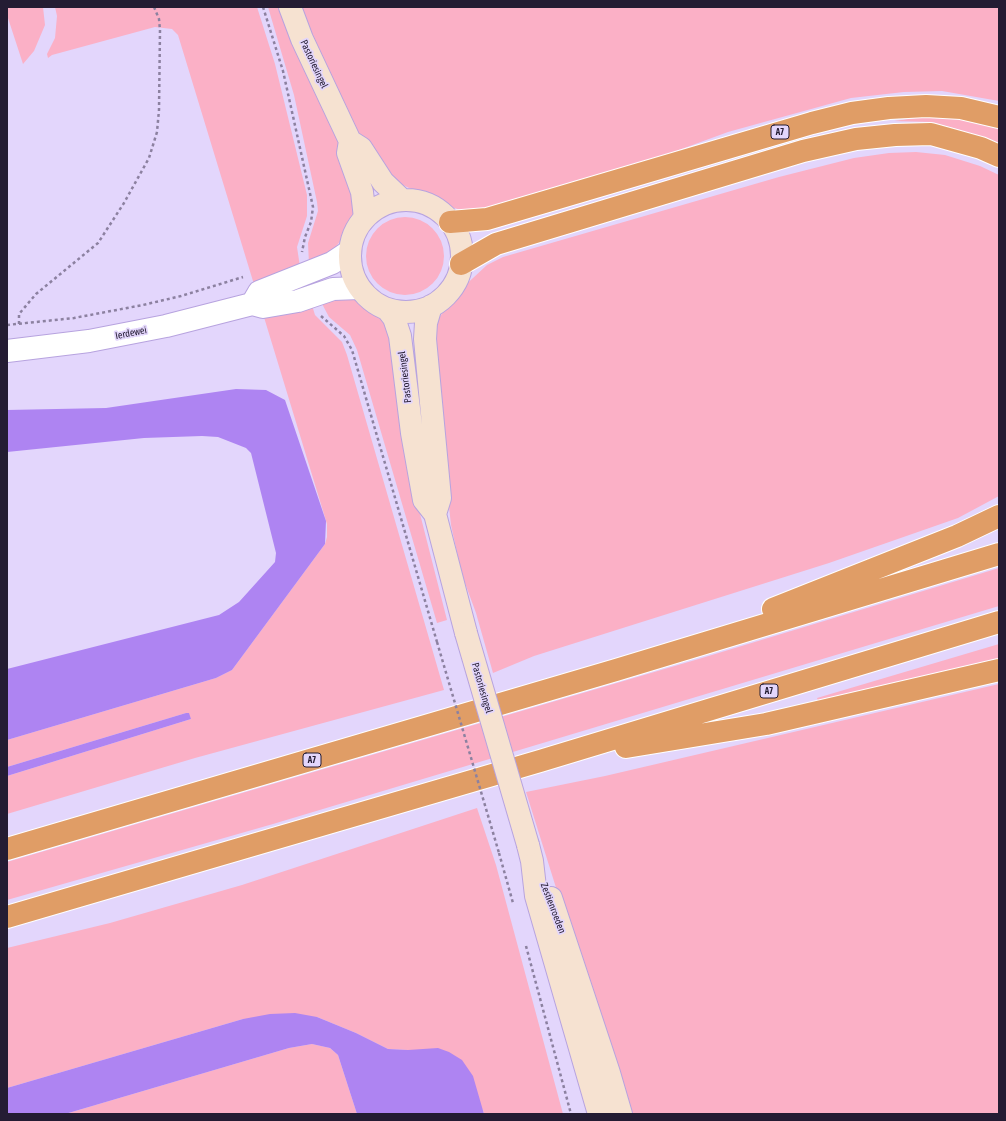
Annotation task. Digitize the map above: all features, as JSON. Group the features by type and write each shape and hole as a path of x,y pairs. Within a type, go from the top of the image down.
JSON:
{"highway":[{"name":"A7","path":"450,222 486,219 812,123 852,113 889,108 926,106 961,108 999,117"},
{"path":"461,264 496,244 572,220 803,151 856,140 895,135 931,134 974,146 999,156"},
{"name":"A7","path":"616,670 950,539 999,516"},
{"name":"A7","path":"7,849 616,670 999,554"},
{"name":"A7","path":"7,917 540,761 999,622"},
{"name":"A7","path":"540,761 766,724 999,670"}],"main road":[{"name":"Pastoriesingel","path":"290,7 302,39 350,141 361,148 383,182 402,200"},
{"name":"Pastoriesingel","path":"350,141 348,153 362,192 365,218"},
{"path":"402,200 429,205 438,210 450,222 460,242 461,264 459,276 441,300 431,306 409,312 387,309 367,297 360,288 352,270 350,251 356,231 365,218 382,206 402,200"},
{"name":"Pastoriesingel","path":"431,306 426,323 425,339 440,498 435,514"},
{"name":"Pastoriesingel","path":"387,309 394,318 400,336 412,433 424,500 435,514 466,633 530,853"},
{"name":"Zestienroeden","path":"530,853 536,896 599,1114"},
{"name":"Zestienroeden","path":"530,853 548,890 621,1114"}],"street":[{"path":"252,304 259,292 332,263 350,251"},
{"name":"Ierdewei","path":"7,351 90,341 166,326 252,304 264,307 298,300 332,290 360,288"}],"path":[{"path":"19,324 18,316 21,310 36,294 98,243 124,204 149,158 157,132 159,97 160,30 159,19 154,7"},
{"path":"263,7 283,71 313,207 311,222 300,253 302,257"},
{"path":"7,325 74,318 149,304 200,291 246,276"},
{"path":"318,310 327,322 344,336 352,350 514,905"},
{"path":"525,942 571,1114"}],"shaded area":[{"path":"7,7 43,7 45,25 34,51 23,64 7,15"},
{"path":"55,7 257,7 275,64 307,195 307,216 297,247 300,267 315,315 342,342 347,355 444,690 195,758 7,814 7,776 191,719 186,713 7,767 7,740 216,678 232,670 325,544 327,537 327,524 178,35 172,29 155,27 52,55 48,58 47,54 55,38 57,16"},
{"path":"268,7 281,7 328,116 354,184 355,206 351,221 341,240 332,252 309,264 308,243 318,211 317,202 294,95"},
{"path":"299,7 999,7 999,101 942,91 904,92 851,98 728,132 619,172 502,207 465,211 425,196 393,180 372,155 343,108"},
{"path":"930,116 969,119 999,127 999,148 960,130 931,122 894,121"},
{"path":"916,152 945,155 980,166 999,175 999,496 958,518 829,563 534,656 493,673 476,613 462,575 451,525 432,353 438,319 459,291 487,265 503,257 779,177 854,158 889,153"},
{"path":"405,217 420,220 433,228 441,241 444,256 441,271 433,284 420,292 405,295 390,292 377,284 369,271 366,256 369,241 377,228 390,220"},
{"path":"353,298 383,320 388,329 418,506 447,620 437,623 357,350 350,335 329,317 320,300"},
{"path":"236,389 266,390 285,400 326,521 325,544 232,670 216,678 7,740 7,669 219,615 239,602 275,562 276,553 251,453 246,448 218,437 202,436 144,438 7,452 7,410 106,408"},
{"path":"999,568 999,606 273,824 7,900 7,862 702,658"},
{"path":"999,644 999,659 819,703 817,698"},
{"path":"999,684 999,1114 627,1114 526,792 605,776"},
{"path":"189,713 191,719 7,776 7,767"},
{"path":"477,808 496,865 563,1114 484,1114 483,1110 408,1050 388,1049 356,1033 317,1017 243,1019 7,1088 7,948 110,923 242,885"},
{"path":"295,1013 317,1017 356,1033 388,1049 408,1050 438,1048 449,1052 462,1060 473,1076 484,1114 357,1114 338,1055 330,1048 312,1044 289,1048 65,1114 7,1114 7,1088 243,1019 270,1014"},
{"path":"312,1044 330,1048 338,1055 357,1114 65,1114 289,1048"}]}
